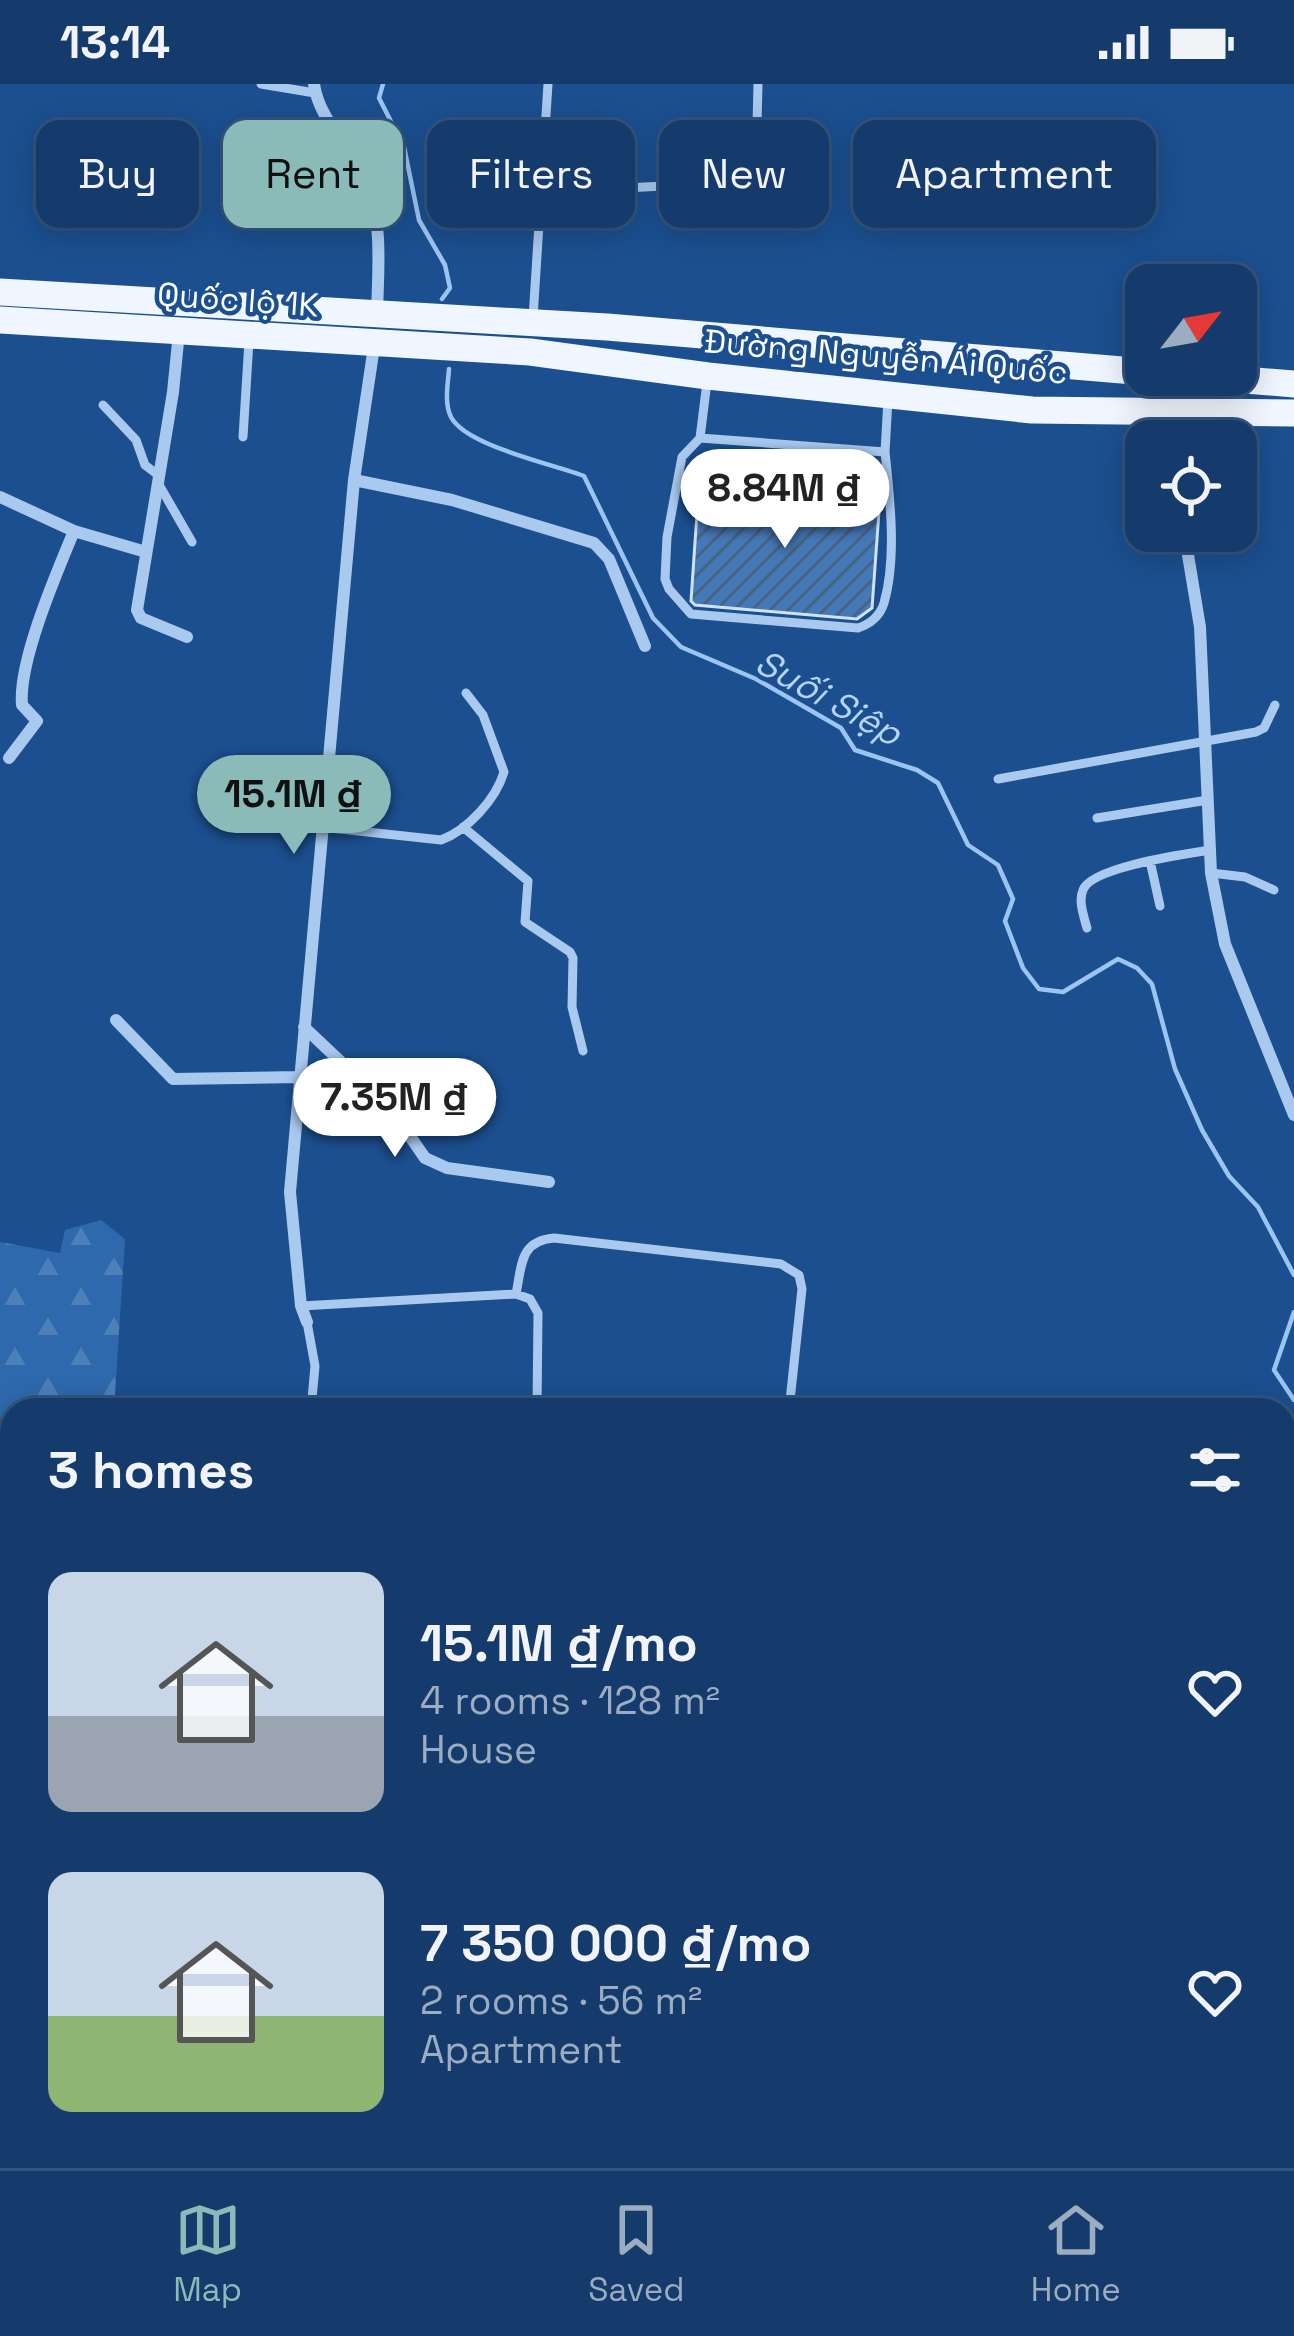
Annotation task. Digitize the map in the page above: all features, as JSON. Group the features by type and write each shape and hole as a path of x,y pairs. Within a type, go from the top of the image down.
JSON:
{"main road":[{"name":"Quốc lộ 1K","path":"0,292 377,313 470,335"},
{"name":"Quốc lộ 1K","path":"0,320 375,344 470,335"},
{"name":"Đường Nguyễn Ái Quốc","path":"470,335 532,324 1125,370"},
{"name":"Đường Nguyễn Ái Quốc","path":"470,335 530,352 708,376 1125,421"},
{"path":"1257,381 1294,384"},
{"name":"Đường Nguyễn Ái Quốc","path":"1233,420 1294,413"}],"street":[{"path":"307,1322 301,1306 290,1192 354,480 377,313 376,218 367,182 315,88"},
{"path":"179,331 137,610 141,618 187,638"},
{"path":"354,480 452,500 594,543 609,559 645,646"},
{"path":"0,497 74,531 146,552"},
{"path":"9,758 37,721 22,705 23,686 46,598 74,531"},
{"path":"1188,552 1200,627 1211,873 1225,944 1294,1114"},
{"path":"116,1020 173,1079 300,1077"},
{"path":"304,1027 341,1062 370,1111 402,1128 424,1158 447,1168 549,1182"}],"lane":[{"path":"261,84 315,88"},
{"path":"546,120 548,84"},
{"path":"757,120 758,84"},
{"path":"532,324 539,228"},
{"path":"243,436 249,335"},
{"path":"708,376 700,438 682,458 667,537 665,579 691,614 858,628 869,624 884,604 889,553 888,393"},
{"path":"103,405 136,440 145,464 192,542"},
{"path":"700,438 885,452"},
{"path":"321,827 429,840 454,835 463,827 494,792 504,772 483,715 466,694"},
{"path":"998,779 1256,732 1264,728 1275,705"},
{"path":"1097,818 1208,800"},
{"path":"463,827 528,881 523,913 531,930 570,952 572,1007 583,1051"},
{"path":"1087,928 1081,904 1090,880 1150,861 1210,850"},
{"path":"1150,861 1160,906"},
{"path":"1211,873 1246,877 1274,890"},
{"path":"1280,1080 1294,1072"},
{"path":"516,1294 525,1250 536,1239 781,1264 800,1275 802,1289 789,1398"},
{"path":"301,1306 516,1294 530,1299 538,1312 537,1398"},
{"path":"307,1322 315,1366 312,1398"}],"green space":[{"path":"101,1220 125,1239 115,1398 0,1398 0,1242 60,1253 65,1230"}],"building":[{"path":"699,484 880,498 872,608 857,619 695,605 691,601"}],"waterway":[{"name":"Suối Siệp","path":"383,84 379,98 404,147 419,220 445,265 450,288 442,299"},
{"name":"Suối Siệp","path":"449,369 448,406 460,427 512,453 584,476 653,618 681,647 756,679 841,728 855,750 917,770 938,783 968,845 998,865 1013,899 1005,921 1023,968 1039,989 1063,992 1118,959 1137,968 1152,984 1175,1069 1202,1130 1229,1176 1258,1207 1294,1275"},
{"name":"Suối Siệp","path":"1293,1398 1274,1370 1294,1312"}]}
